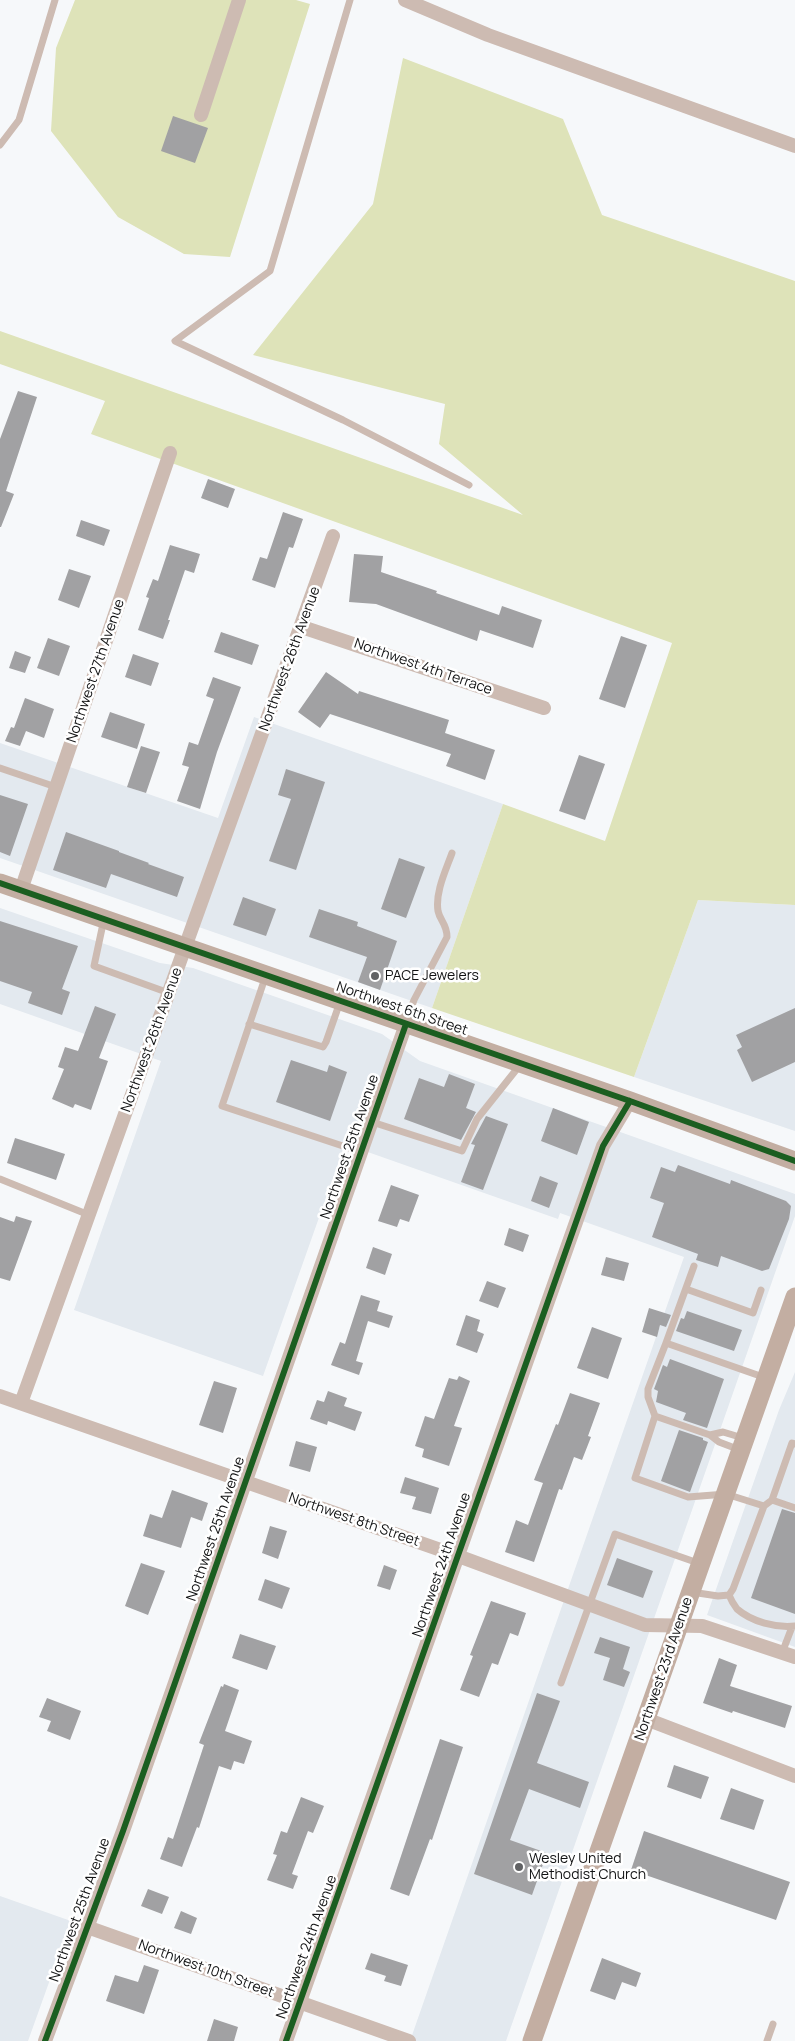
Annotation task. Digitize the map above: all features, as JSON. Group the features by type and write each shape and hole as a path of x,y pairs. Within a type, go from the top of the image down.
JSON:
{"main road":[{"name":"Northwest 6th Street","path":"0,883 630,1101 795,1161"},
{"name":"Northwest 23rd Avenue","path":"532,2041 795,1297"}],"street":[{"path":"201,115 239,0"},
{"path":"409,1 488,34 795,146"},
{"name":"Northwest 27th Avenue","path":"21,890 170,453"},
{"name":"Northwest 26th Avenue","path":"21,1403 302,627 333,536"},
{"name":"Northwest 4th Terrace","path":"302,627 544,708"},
{"name":"Northwest 25th Avenue","path":"45,2041 126,1821 406,1024"},
{"name":"Northwest 24th Avenue","path":"286,2041 603,1146 630,1101"},
{"name":"Northwest 8th Street","path":"0,1396 458,1556 645,1625 702,1626 789,1655"},
{"path":"646,1719 795,1776"},
{"name":"Northwest 10th Street","path":"87,1927 409,2041"}],"lane":[{"path":"0,145 18,120 55,0"},
{"path":"350,0 270,271 175,341 343,420 469,484"},
{"path":"0,768 56,787"},
{"path":"406,1024 414,1000 447,937 447,928 438,912 442,880 452,853"},
{"path":"104,919 94,966 169,993"},
{"path":"266,975 222,1106 361,1152"},
{"path":"249,1024 322,1046 326,1042 341,1001"},
{"path":"372,1122 462,1151 477,1119 521,1064"},
{"path":"0,1179 89,1214"},
{"path":"694,1266 648,1388 648,1396 655,1416 635,1478 688,1497 726,1494 764,1506"},
{"path":"686,1289 753,1312 761,1290"},
{"path":"666,1343 766,1378"},
{"path":"655,1416 710,1435 719,1442 743,1445"},
{"path":"710,1435 723,1432 743,1445"},
{"path":"729,1595 733,1589 764,1506 772,1500 792,1443 795,1444"},
{"path":"772,1500 795,1508"},
{"path":"561,1683 615,1534 701,1564"},
{"path":"691,1592 718,1596 729,1595"},
{"path":"729,1595 736,1608 746,1615 761,1622 794,1626 789,1655"},
{"path":"767,2041 773,2024"}],"shaded area":[{"path":"254,717 503,804 432,1008 0,858 0,743 218,818"},
{"path":"698,900 795,905 795,1131 634,1077"},
{"path":"0,908 160,963 193,968 382,1034 420,1061 795,1194 795,1216 506,2041 410,2041 684,1257 560,1213 558,1219 345,1144 263,1376 74,1310 161,1061 0,1004"},
{"path":"795,1372 795,1647 707,1615 779,1410"},
{"path":"0,1896 71,1921 28,2041 0,2041"}],"green space":[{"path":"75,0 296,0 310,4 230,257 184,254 118,217 51,131 56,48"},
{"path":"403,58 563,119 602,215 795,281 795,905 698,900 634,1077 432,1008 503,804 605,841 672,643 91,434 105,401 0,364 0,331 523,515 439,444 445,404 253,355 373,204"}],"building":[{"path":"173,116 208,128 195,163 161,151"},
{"path":"18,391 37,397 6,491 14,494 0,527 0,439"},
{"path":"208,479 235,489 228,508 201,498"},
{"path":"283,512 303,519 293,548 289,547 275,588 252,580 260,557 267,559"},
{"path":"81,520 110,530 104,546 76,536"},
{"path":"170,545 200,554 194,573 185,570 163,639 138,630 149,598 146,597 153,579 158,581"},
{"path":"354,554 383,556 381,572 437,591 436,593 499,615 502,606 542,620 533,648 480,630 477,641 376,604 349,602"},
{"path":"69,569 91,576 79,608 58,600"},
{"path":"221,632 259,645 252,665 214,652"},
{"path":"621,636 647,645 625,708 599,699"},
{"path":"48,638 70,646 59,676 37,668"},
{"path":"15,651 31,657 25,673 9,668"},
{"path":"133,654 159,663 151,686 125,677"},
{"path":"326,672 358,694 359,691 449,720 445,733 495,750 485,780 446,766 451,754 330,714 320,728 298,712"},
{"path":"213,677 241,687 217,752 200,809 177,801 189,767 182,765 189,742 198,745 214,699 206,696"},
{"path":"25,698 54,709 44,738 26,731 20,746 5,741 11,727 14,728"},
{"path":"110,712 145,724 137,749 101,737"},
{"path":"141,746 160,752 146,793 127,787"},
{"path":"579,755 605,764 585,820 559,811"},
{"path":"286,769 325,782 296,870 269,861 291,799 278,795"},
{"path":"0,795 28,804 10,856 0,852"},
{"path":"66,832 184,877 177,897 111,874 106,888 53,870"},
{"path":"399,858 425,867 406,918 381,909"},
{"path":"243,897 276,909 266,936 233,925"},
{"path":"319,909 358,922 357,926 397,941 380,990 358,982 367,957 309,937"},
{"path":"0,921 78,946 62,989 70,992 62,1015 28,1003 32,992 0,981"},
{"path":"95,1006 116,1014 99,1058 108,1061 91,1110 75,1104 73,1108 52,1099 64,1069 58,1067 65,1047 78,1051"},
{"path":"795,1008 795,1062 752,1082 737,1050 742,1047 736,1035"},
{"path":"291,1060 327,1072 329,1065 347,1072 330,1121 276,1102"},
{"path":"449,1074 475,1084 466,1108 476,1112 461,1140 404,1119 419,1078 444,1087"},
{"path":"553,1108 589,1122 577,1155 541,1141"},
{"path":"486,1116 508,1124 483,1190 461,1182 475,1145 471,1144"},
{"path":"15,1138 65,1154 56,1180 7,1163"},
{"path":"678,1165 730,1184 731,1180 786,1201 791,1206 789,1219 769,1269 762,1271 721,1256 718,1267 696,1260 698,1254 652,1237 664,1203 650,1198 661,1167 675,1172"},
{"path":"540,1176 558,1183 549,1208 531,1201"},
{"path":"391,1185 419,1195 409,1222 400,1219 397,1227 378,1221"},
{"path":"16,1216 32,1221 10,1281 0,1278 0,1217 14,1222"},
{"path":"509,1228 529,1235 523,1252 504,1245"},
{"path":"373,1247 392,1254 385,1275 366,1268"},
{"path":"606,1257 629,1263 624,1281 601,1275"},
{"path":"487,1281 506,1288 498,1308 479,1301"},
{"path":"361,1295 380,1301 377,1311 393,1316 389,1328 368,1321 356,1361 363,1363 359,1375 331,1365 340,1342 345,1344"},
{"path":"649,1308 671,1315 666,1327 660,1325 657,1337 642,1332"},
{"path":"687,1311 742,1330 734,1351 676,1331 681,1318 684,1319"},
{"path":"466,1315 480,1320 477,1331 484,1334 477,1353 456,1345"},
{"path":"592,1327 622,1338 608,1379 577,1368"},
{"path":"670,1359 724,1379 707,1428 683,1420 686,1413 656,1402 658,1391 654,1389 663,1365 667,1367"},
{"path":"459,1376 470,1381 454,1426 462,1428 449,1466 422,1457 424,1449 415,1446 425,1416 434,1419 449,1378 457,1380"},
{"path":"214,1381 237,1388 223,1433 199,1425"},
{"path":"328,1391 347,1398 344,1406 362,1412 355,1431 328,1421 327,1425 310,1419 317,1400 324,1402"},
{"path":"570,1393 600,1403 588,1436 591,1437 582,1460 574,1457 562,1490 559,1489 534,1562 505,1552 516,1520 528,1525 543,1483 534,1480"},
{"path":"679,1430 703,1438 703,1440 708,1442 690,1492 661,1481"},
{"path":"296,1441 317,1447 310,1472 289,1466"},
{"path":"405,1477 439,1488 431,1514 412,1509 416,1497 400,1493"},
{"path":"172,1490 208,1503 202,1521 191,1517 181,1548 143,1536 150,1514 162,1518"},
{"path":"782,1509 795,1513 795,1614 751,1598"},
{"path":"270,1526 287,1531 278,1559 262,1553"},
{"path":"617,1558 653,1571 643,1598 607,1585"},
{"path":"141,1563 165,1571 148,1615 125,1606"},
{"path":"384,1565 397,1570 390,1590 377,1586"},
{"path":"265,1579 290,1588 282,1609 258,1600"},
{"path":"491,1601 526,1613 518,1636 510,1633 498,1665 492,1663 479,1697 460,1690 473,1656 470,1655"},
{"path":"240,1634 276,1646 267,1670 232,1658"},
{"path":"600,1637 630,1647 623,1669 630,1672 624,1687 603,1680 610,1658 594,1653"},
{"path":"719,1658 737,1665 730,1686 792,1706 785,1728 703,1703"},
{"path":"224,1684 239,1690 225,1731 252,1741 244,1764 234,1761 231,1770 219,1766 199,1828 197,1827 182,1867 160,1859 168,1837 173,1839 204,1745 199,1743 221,1686 223,1687"},
{"path":"537,1693 560,1701 537,1763 589,1782 580,1808 529,1789 510,1840 547,1853 532,1895 474,1874"},
{"path":"47,1698 81,1711 70,1740 47,1731 51,1721 39,1717"},
{"path":"440,1739 463,1747 432,1840 430,1839 409,1896 390,1889"},
{"path":"674,1765 709,1777 701,1799 667,1787"},
{"path":"731,1788 764,1800 754,1830 720,1819"},
{"path":"301,1797 324,1806 313,1833 308,1831 292,1874 298,1876 293,1889 267,1880 277,1855 273,1854 281,1831 287,1833"},
{"path":"644,1831 790,1882 776,1920 631,1870"},
{"path":"148,1889 169,1897 162,1914 141,1906"},
{"path":"181,1911 197,1918 191,1934 174,1928"},
{"path":"371,1953 408,1965 401,1986 384,1981 386,1976 365,1969"},
{"path":"602,1958 641,1973 636,1987 622,1982 615,2000 590,1991"},
{"path":"144,1965 159,1970 144,2014 106,2001 115,1975 138,1982"},
{"path":"214,2019 238,2027 234,2041 207,2041"}],"cycle path":[{"path":"0,883 630,1101 795,1161"},
{"path":"45,2041 123,1831 406,1024"},
{"path":"286,2041 603,1146 630,1101"}],"place":[{"name":"PACE Jewelers","path":"375,976"},
{"name":"Wesley United Methodist Church","path":"519,1867"}]}
